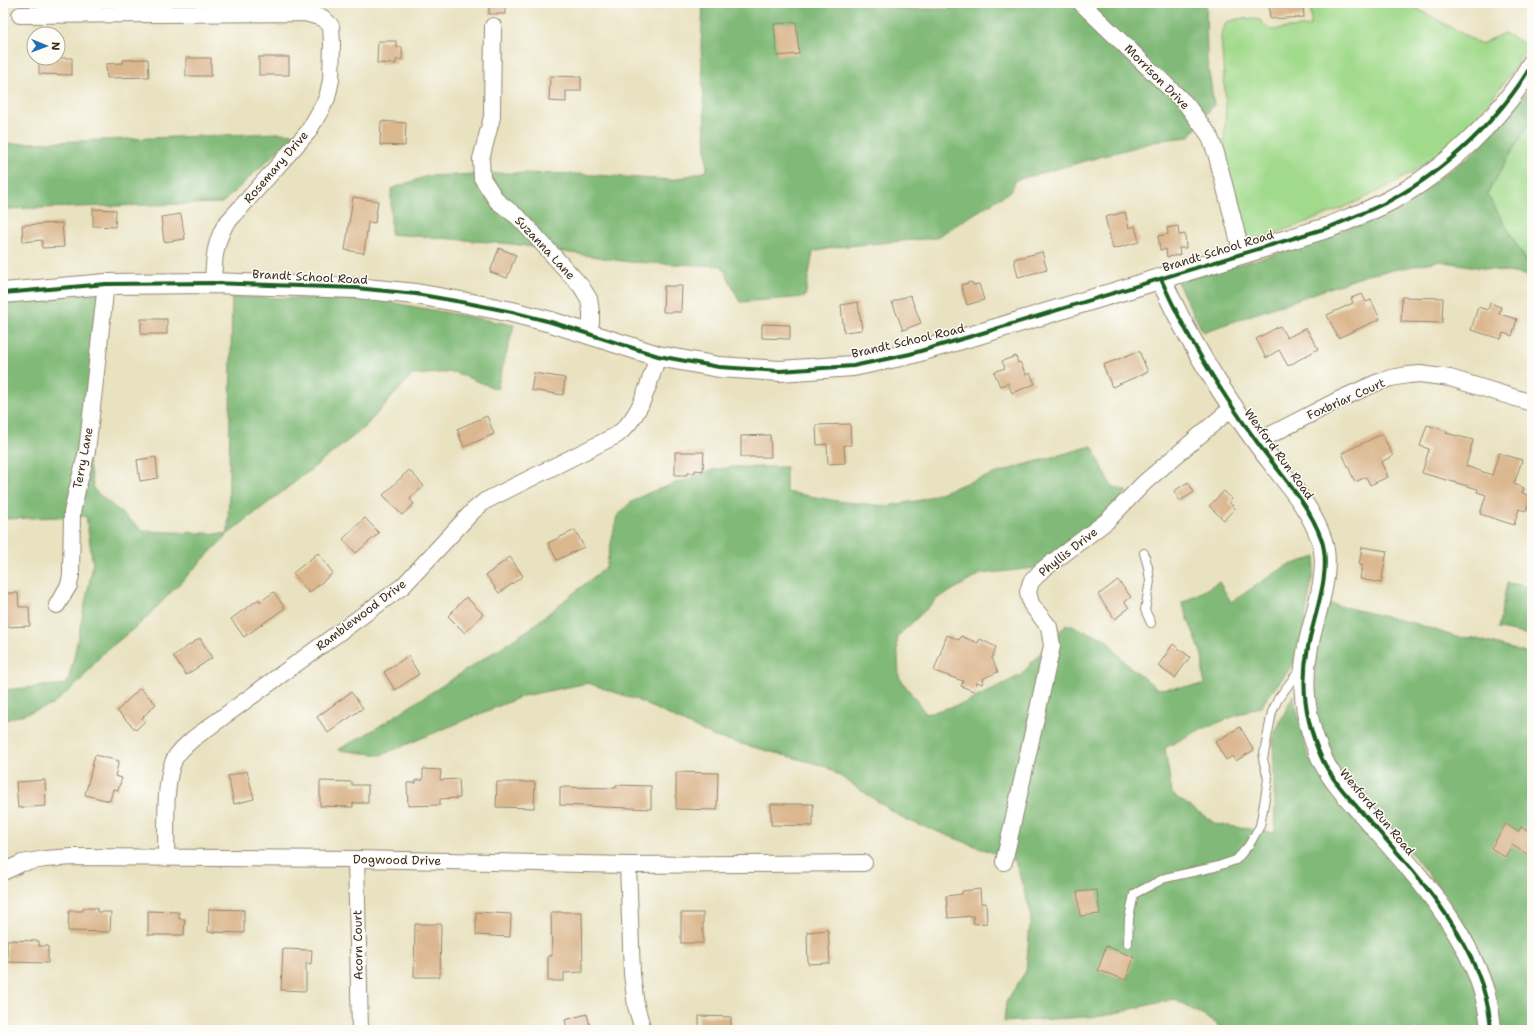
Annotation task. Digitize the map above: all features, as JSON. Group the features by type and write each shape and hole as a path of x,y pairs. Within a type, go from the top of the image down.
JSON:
{"street":[{"name":"Morrison Drive","path":"1081,3 1186,104 1209,135 1216,153 1242,254"},
{"name":"Rosemary Drive","path":"20,15 305,13 323,18 331,26 331,80 327,98 308,132 225,225 218,238 214,258 213,283"},
{"name":"Suzanna Lane","path":"493,26 492,118 482,158 482,178 498,201 519,218 581,286 589,299 592,312 591,322 587,334"},
{"name":"Brandt School Road","path":"3,293 106,284 213,283 356,288 416,294 512,312 551,322 658,356 719,367 780,371 853,366 895,357 959,340 1330,227 1392,200 1444,165 1474,138 1501,108 1526,75 1532,64"},
{"name":"Wexford Run Road","path":"1161,279 1184,326 1233,407 1256,442 1306,507 1322,539 1325,551 1322,588 1307,649 1306,661 1305,695 1307,717 1313,739 1324,763 1336,783 1426,887 1458,932 1478,976 1486,999 1491,1030"},
{"name":"Terry Lane","path":"57,605 68,585 71,574 72,513 87,451 106,284"},
{"name":"Ramblewood Drive","path":"166,857 168,781 175,758 182,749 194,738 403,586 473,511 485,501 617,435 628,426 637,413 658,356"},
{"name":"Foxbriar Court","path":"1256,442 1332,402 1391,378 1408,375 1420,374 1450,378 1532,403"},
{"name":"Phyllis Drive","path":"1004,862 1052,646 1049,627 1031,604 1029,598 1028,592 1031,582 1041,571 1107,521 1145,482 1233,407"},
{"name":"Dogwood Drive","path":"3,872 22,863 45,859 73,857 356,859 628,865 864,863"},
{"name":"Acorn Court","path":"356,859 360,1030"},
{"path":"628,865 632,974 636,1006 643,1030"}],"lane":[{"path":"1144,553 1150,581 1145,610 1150,623"},
{"path":"1128,943 1129,918 1134,894 1165,878 1215,867 1236,860 1249,846 1260,826 1264,804 1268,779 1263,759 1272,712 1278,699 1306,661"}],"path":[{"path":"1467,3 1467,8"}],"green space":[{"path":"703,3 894,3 894,9 949,9 963,3 1206,3 1207,59 1214,105 1189,137 1161,140 1016,180 1011,191 935,238 836,247 813,252 805,297 740,302 722,266 629,262 513,244 391,234 391,189 427,176 505,173 578,174 672,180 707,171 701,46"},
{"path":"1311,3 1407,3 1481,44 1504,33 1529,46 1510,74 1475,119 1452,142 1427,162 1399,180 1341,209 1249,242 1243,233 1223,163 1226,104 1221,37 1226,22 1243,18 1260,20 1270,30 1311,26"},
{"path":"1532,84 1532,118 1487,194 1532,271 1532,276 1439,261 1367,275 1203,332 1177,282 1290,250 1391,212 1470,156 1513,111"},
{"path":"1532,118 1532,271 1487,194"},
{"path":"278,133 296,134 222,203 3,209 3,144"},
{"path":"100,293 84,440 94,490 143,531 228,534 142,622 102,654 79,682 52,705 3,721 3,690 67,684 93,565 86,516 3,519 3,302"},
{"path":"232,297 378,300 514,325 497,389 454,372 412,375 363,429 228,534"},
{"path":"1092,446 1111,485 1127,492 1088,531 1035,568 981,574 938,598 897,637 899,677 926,714 965,703 1021,675 1066,624 1106,639 1126,664 1158,689 1204,685 1202,655 1182,603 1219,582 1231,602 1286,566 1316,557 1298,658 1261,706 1197,731 1165,748 1172,794 1216,824 1275,833 1273,737 1293,695 1308,756 1357,818 1429,901 1464,960 1482,1004 1484,1030 1221,1030 1216,1023 1174,999 1102,1016 1004,1022 1006,1002 1026,971 1031,913 1015,861 904,819 825,766 715,737 637,700 588,683 523,696 381,755 338,750 375,729 528,630 606,567 617,516 630,503 648,493 713,470 732,467 786,467 786,492 844,502 887,506 921,500 969,482"},
{"path":"1507,583 1532,587 1532,635 1498,629"},
{"path":"1327,603 1413,623 1456,637 1474,638 1532,655 1532,1030 1500,1030 1496,996 1485,964 1449,901 1416,859 1361,800 1329,759 1313,714 1316,656"}],"building":[{"path":"489,3 505,3 505,14 489,14"},
{"path":"1269,3 1303,3 1304,17 1270,19"},
{"path":"796,22 799,54 777,56 774,24"},
{"path":"378,41 396,41 396,47 402,47 402,60 396,60 396,64 377,63"},
{"path":"259,57 289,57 289,75 259,75"},
{"path":"66,58 72,58 72,75 39,74 39,66 66,66"},
{"path":"186,58 211,58 211,76 186,76"},
{"path":"148,59 149,77 107,78 106,64 123,63 123,60"},
{"path":"550,76 581,77 581,91 566,91 566,102 549,101"},
{"path":"381,121 406,123 405,146 380,145"},
{"path":"353,197 378,201 375,223 368,222 364,253 345,250"},
{"path":"93,209 116,210 115,227 93,226"},
{"path":"1125,212 1129,228 1135,226 1139,242 1113,249 1105,217"},
{"path":"181,214 185,239 164,242 161,217"},
{"path":"62,223 64,247 42,248 42,240 23,242 22,225"},
{"path":"1178,226 1179,235 1185,234 1186,248 1179,248 1180,255 1167,257 1166,249 1160,250 1158,236 1168,234 1167,228"},
{"path":"499,248 516,255 507,278 490,272"},
{"path":"1042,252 1047,270 1018,277 1014,259"},
{"path":"972,282 973,285 979,284 984,300 967,305 961,285"},
{"path":"664,286 682,286 681,312 663,312"},
{"path":"1362,294 1366,302 1371,300 1380,319 1338,338 1327,315 1353,303 1351,298"},
{"path":"910,295 921,323 903,330 892,302"},
{"path":"1402,297 1443,298 1442,323 1401,322"},
{"path":"858,302 862,330 844,332 841,305"},
{"path":"1490,303 1501,307 1499,314 1517,319 1512,336 1503,333 1501,339 1471,330 1478,307 1488,310"},
{"path":"141,319 167,319 167,334 141,334"},
{"path":"762,324 790,325 790,339 762,338"},
{"path":"1280,326 1287,338 1306,328 1318,349 1288,366 1279,350 1266,358 1256,339"},
{"path":"1139,351 1148,372 1112,387 1103,365"},
{"path":"1016,356 1018,363 1020,362 1026,375 1030,373 1035,384 1012,393 1008,383 1000,386 994,372 1005,368 1002,361"},
{"path":"534,373 565,378 563,395 531,390"},
{"path":"487,416 494,434 464,447 457,429"},
{"path":"850,424 851,445 844,445 845,463 828,464 827,444 817,445 816,425"},
{"path":"1427,425 1447,431 1446,433 1473,440 1466,466 1492,475 1499,453 1522,460 1514,484 1524,488 1522,493 1531,496 1526,511 1519,509 1514,525 1480,514 1486,495 1477,492 1478,489 1422,473 1429,449 1420,446"},
{"path":"1382,434 1393,456 1381,462 1388,477 1370,485 1366,477 1355,482 1342,453"},
{"path":"770,435 771,457 741,457 741,436"},
{"path":"675,452 704,452 703,471 695,470 695,473 687,473 687,475 675,475"},
{"path":"156,457 158,478 140,481 137,460"},
{"path":"409,470 424,486 410,499 414,504 402,515 383,495"},
{"path":"1188,482 1194,492 1180,501 1174,491"},
{"path":"1224,491 1232,499 1229,502 1235,508 1224,520 1209,506"},
{"path":"365,518 379,533 356,553 343,539"},
{"path":"575,530 584,547 557,560 548,543"},
{"path":"1362,547 1387,551 1381,583 1360,579 1362,565 1359,565"},
{"path":"318,553 333,573 309,593 293,573"},
{"path":"510,557 523,576 499,593 486,575"},
{"path":"1118,580 1131,597 1125,602 1129,608 1115,619 1098,595"},
{"path":"274,592 285,608 244,637 231,619 259,599 260,602"},
{"path":"3,593 18,593 19,607 29,607 30,626 3,627"},
{"path":"466,597 483,614 465,633 448,616"},
{"path":"947,635 959,640 961,636 978,643 980,639 996,647 992,658 998,672 984,678 982,684 977,682 974,691 961,686 963,681 934,671"},
{"path":"200,638 212,658 186,675 173,656"},
{"path":"1173,644 1190,657 1175,678 1158,666"},
{"path":"408,656 419,674 395,690 384,672"},
{"path":"140,688 156,704 142,718 145,721 136,730 117,711"},
{"path":"351,692 363,708 328,733 317,717"},
{"path":"1240,727 1254,750 1236,761 1233,756 1226,760 1215,742"},
{"path":"95,755 119,761 115,776 122,778 118,790 113,789 110,801 85,795"},
{"path":"423,769 441,770 440,780 459,779 460,798 440,799 440,805 408,806 407,783 416,783 416,780 423,780"},
{"path":"247,771 254,799 234,804 228,776"},
{"path":"676,772 718,773 717,810 676,809"},
{"path":"45,780 46,806 18,808 16,782"},
{"path":"320,781 352,782 352,785 368,785 368,803 353,803 353,807 320,806"},
{"path":"497,782 535,782 534,808 496,807"},
{"path":"616,785 651,786 651,809 560,805 560,787 616,788"},
{"path":"771,804 813,804 813,826 771,825"},
{"path":"1506,824 1518,832 1521,827 1532,833 1532,857 1512,845 1505,857 1491,848"},
{"path":"980,889 981,903 986,903 987,923 974,924 973,916 948,918 946,896 962,894 962,891"},
{"path":"1097,890 1100,914 1080,916 1077,892"},
{"path":"83,908 97,908 97,912 111,912 110,932 68,931 69,911 83,911"},
{"path":"209,909 244,910 244,933 208,932"},
{"path":"148,911 179,912 179,919 185,919 184,935 148,935"},
{"path":"476,912 511,914 510,937 476,935"},
{"path":"551,912 582,912 583,972 564,973 564,981 548,981 548,956 552,956"},
{"path":"681,913 703,913 703,943 681,943"},
{"path":"415,924 441,924 440,977 414,977"},
{"path":"828,930 830,963 808,964 807,932"},
{"path":"7,940 39,941 39,946 48,946 48,963 7,962"},
{"path":"1106,946 1134,957 1126,980 1098,970"},
{"path":"283,949 312,950 311,964 306,963 306,991 281,990"},
{"path":"587,1014 591,1030 567,1030 565,1020"},
{"path":"699,1016 731,1017 731,1030 699,1029"}],"cycle path":[{"path":"3,293 106,284 213,283 356,288 416,294 512,312 551,322 658,356 719,367 780,371 853,366 910,354 979,334 1330,227 1369,211 1391,200 1432,174 1470,141 1505,104 1520,84 1532,64"},
{"path":"1161,279 1181,321 1204,363 1257,442 1301,500 1309,512 1321,538 1325,564 1324,578 1308,647 1305,691 1306,705 1312,733 1323,761 1339,786 1412,870 1449,919 1465,945 1477,973 1487,1001 1491,1030"}]}
